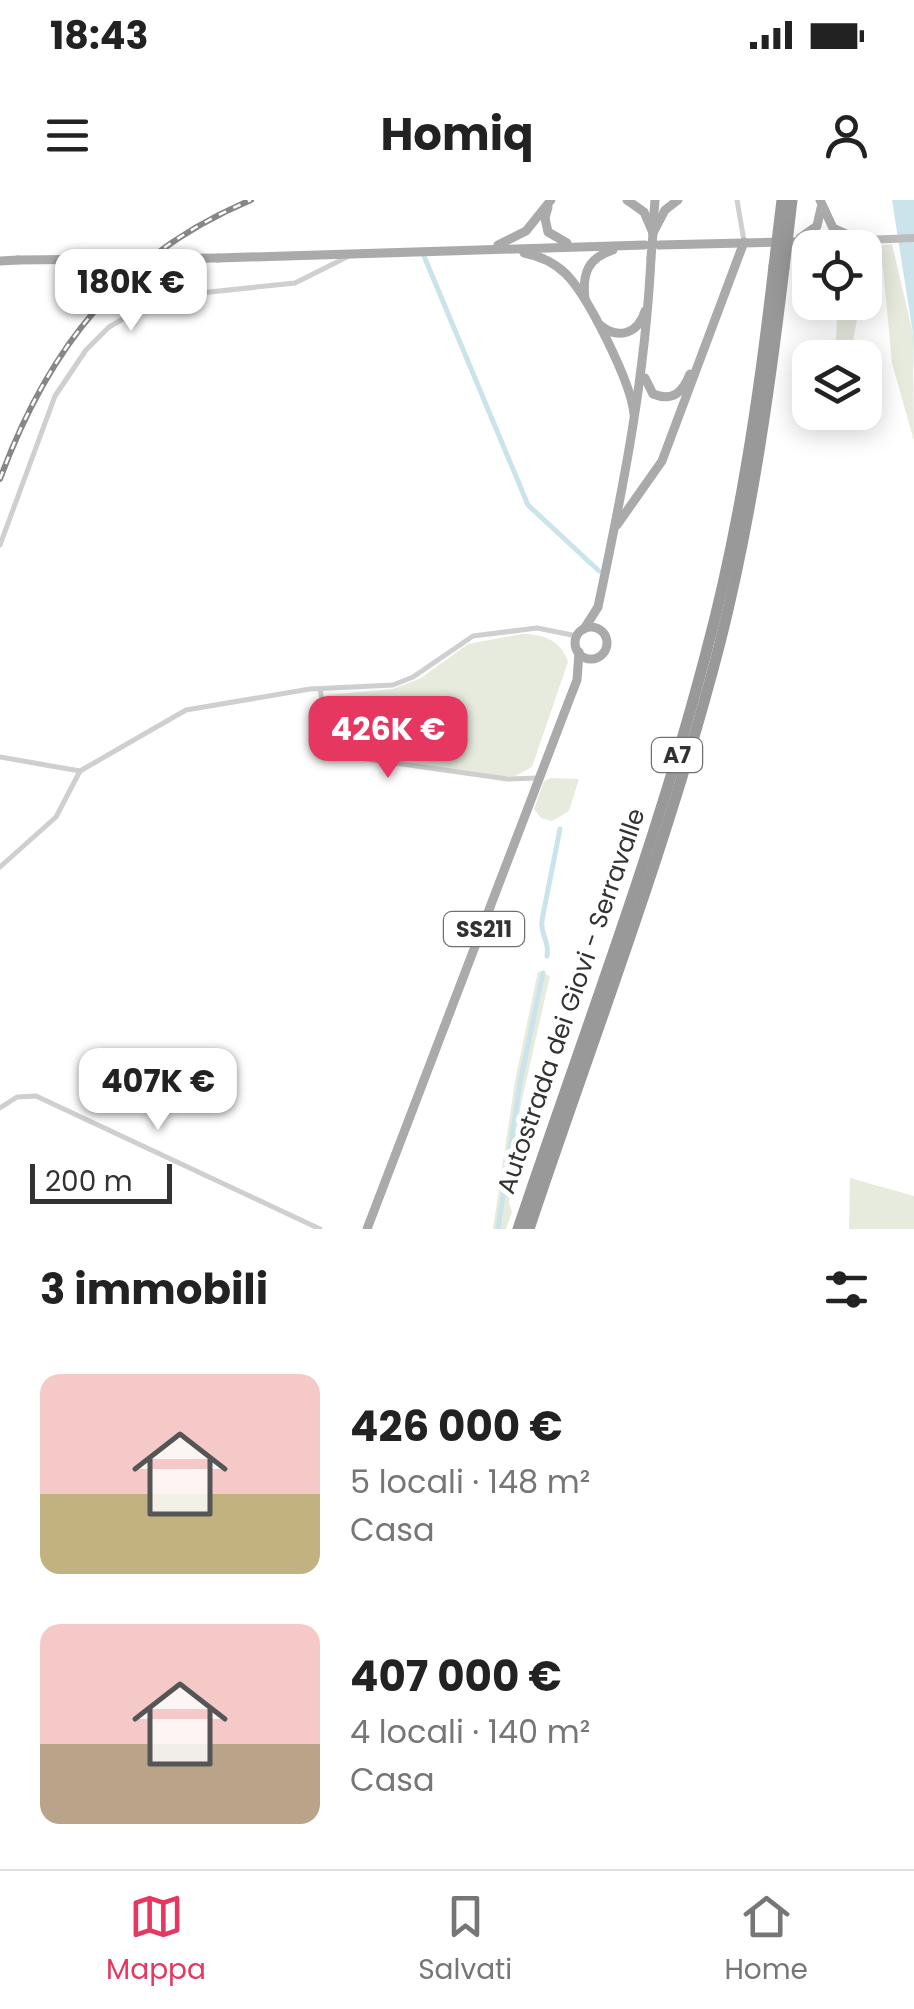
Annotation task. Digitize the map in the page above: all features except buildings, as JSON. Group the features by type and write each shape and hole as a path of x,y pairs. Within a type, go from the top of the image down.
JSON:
{"highway":[{"name":"Autostrada dei Giovi - Serravalle","path":"528,1229 690,747 720,644 757,466 779,267 782,200"},
{"name":"Autostrada dei Giovi - Serravalle","path":"518,1229 672,768 706,653 750,451 792,200"}],"main road":[{"path":"551,200 544,218 551,236 560,242 595,246"},
{"path":"476,249 519,237 551,200"},
{"path":"627,200 644,212 653,233"},
{"path":"581,633 598,608 634,436 656,200"},
{"path":"653,233 665,210 678,200"},
{"path":"821,203 836,230"},
{"path":"813,230 821,203"},
{"path":"882,239 914,238"},
{"path":"659,244 792,241"},
{"path":"615,527 662,461 744,242"},
{"path":"735,268 750,250 766,242"},
{"path":"715,243 730,250 735,268"},
{"path":"0,261 640,245 602,253 591,262 583,281 585,301"},
{"path":"502,249 534,254 556,266 585,301 630,391 634,436"},
{"path":"594,318 609,332 629,332 643,320 649,294"},
{"path":"643,371 653,394 675,396 684,388 709,335"},
{"path":"598,608 603,633"},
{"path":"581,633 596,628 603,633"},
{"name":"SS211","path":"367,1229 577,680 581,633"},
{"name":"SS211","path":"577,680 606,648 603,633"},
{"path":"579,652 594,658"}],"street":[{"path":"737,200 744,242"},
{"path":"0,545 56,396 86,350 109,326 172,296 295,284 338,261 365,253"},
{"path":"0,868 56,818 80,771 186,710 320,689 393,685 412,677 473,636 537,628 581,633"},
{"path":"320,689 331,748 338,756 508,779 540,778"},
{"path":"0,757 80,771"},
{"path":"0,1108 17,1098 36,1096 320,1229"}],"shaded area":[{"path":"892,244 913,334 914,441 892,363 882,245"},
{"path":"837,320 857,320 853,340 836,340"},
{"path":"522,634 550,640 561,648 568,662 532,767 515,776 502,776 346,754 335,748 324,702 326,695 393,689 421,678 468,644"},
{"path":"579,779 569,811 552,821 541,818 534,809 544,781"},
{"path":"538,971 550,976 521,1104 509,1203 512,1212 506,1229 493,1229 515,1081"},
{"path":"850,1178 914,1196 914,1229 849,1229"}],"water":[{"path":"892,200 914,200 914,372 913,334"}],"waterway":[{"path":"424,256 528,505 599,571"},
{"path":"547,956 542,920 560,829"},
{"path":"498,1229 520,1083 543,973"}],"railway":[{"path":"0,479 41,388 94,311 163,249 205,222 251,200"}]}
